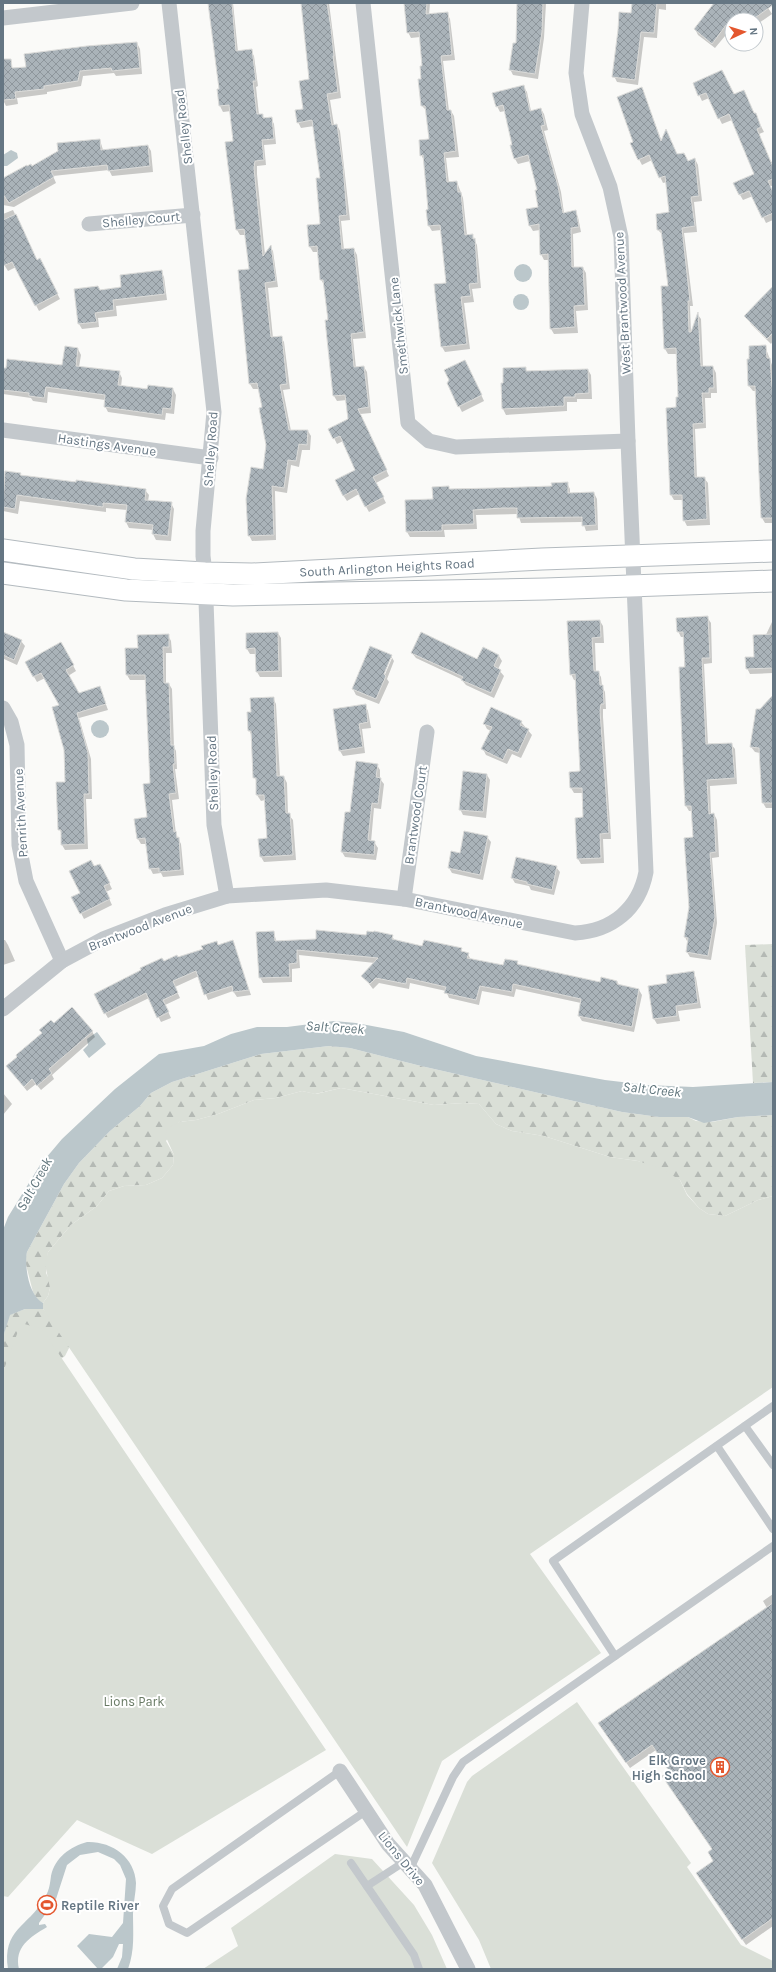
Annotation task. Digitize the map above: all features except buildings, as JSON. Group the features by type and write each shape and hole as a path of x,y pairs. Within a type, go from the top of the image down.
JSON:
{"main road":[{"name":"South Arlington Heights Road","path":"3,550 134,569 205,574 773,551"},
{"name":"South Arlington Heights Road","path":"3,573 126,590 205,594 491,590 773,581"}],"street":[{"path":"3,18 132,3"},
{"name":"Shelley Road","path":"169,3 214,412 211,458 203,531 203,556 205,574 214,825 227,896"},
{"name":"Smethwick Lane","path":"363,3 408,423 429,441 456,447 628,441"},
{"name":"West Brantwood Avenue","path":"582,3 576,73 582,114 610,187 621,237 635,586"},
{"name":"Shelley Court","path":"89,224 193,215"},
{"name":"Hastings Avenue","path":"3,430 211,458"},
{"name":"Brantwood Avenue","path":"3,1009 62,961 104,939 165,915 227,896 326,890 404,898 575,933 586,932 609,925 623,915 634,903 644,883 646,872 635,586"},
{"name":"Penrith Avenue","path":"3,708 11,722 17,745 19,845 26,881 62,961"},
{"name":"Brantwood Court","path":"404,898 426,732"},
{"name":"Lions Drive","path":"340,1772 388,1844 425,1885 468,1969"}],"lane":[{"path":"615,1656 553,1561 773,1406"},
{"path":"745,1426 773,1465"},
{"path":"717,1446 773,1529"},
{"path":"367,1886 407,1865 453,1777 463,1762 773,1546"},
{"path":"340,1772 172,1889 163,1906 169,1924 187,1933 366,1811"},
{"path":"351,1863 414,1955 419,1969"}],"green space":[{"path":"773,944 773,1082 753,1083 745,945"},
{"path":"329,1046 350,1048 421,1066 622,1112 659,1117 688,1117 696,1121 712,1122 738,1117 773,1115 773,1196 758,1200 725,1216 708,1214 699,1208 687,1194 680,1180 638,1161 610,1157 544,1136 512,1131 496,1124 479,1104 463,1103 434,1105 341,1088 315,1094 302,1091 276,1098 254,1100 218,1114 196,1120 179,1122 166,1141 174,1155 173,1165 162,1178 146,1185 124,1186 109,1191 97,1206 71,1225 48,1252 46,1273 50,1281 50,1288 48,1296 43,1303 37,1300 33,1292 25,1261 27,1252 64,1184 79,1163 110,1131 140,1106 151,1093 172,1082 261,1054"},
{"path":"341,1088 434,1105 463,1103 479,1104 496,1124 512,1131 544,1136 610,1157 638,1161 662,1169 680,1180 687,1195 699,1208 708,1214 725,1216 758,1200 773,1196 773,1387 530,1554 601,1653 442,1761 407,1847 43,1309 43,1303 48,1296 50,1288 45,1264 48,1252 71,1225 97,1206 109,1191 124,1186 146,1185 162,1178 173,1165 174,1155 165,1135 168,1128 179,1122 196,1120 218,1114 254,1100 276,1098 302,1091 316,1094"},
{"path":"25,1309 43,1309 67,1335 71,1344 65,1356 48,1369 3,1482 3,1337 9,1315"},
{"name":"Lions Park","path":"21,1323 42,1329 326,1750 152,1854 77,1820 8,1897 3,1896 3,1372"},
{"path":"577,1702 691,1863 687,1867 741,1945 773,1961 773,1969 491,1969 479,1940 432,1863 467,1782 472,1776"},
{"path":"335,1854 372,1859 414,1905 432,1935 447,1969 203,1969 238,1946 231,1928"}],"water":[{"path":"11,150 17,153 18,158 7,166 3,166 3,155"},
{"path":"523,264 529,267 532,273 529,279 523,282 517,279 514,273 517,267"},
{"path":"518,294 524,294 529,299 527,308 524,310 518,310 513,305 513,299"},
{"path":"100,720 106,723 109,729 106,735 100,738 94,735 91,729 94,723"},
{"name":"Salt Creek","path":"334,1021 356,1023 404,1032 476,1056 605,1080 647,1085 693,1087 773,1082 773,1115 738,1117 704,1123 688,1117 659,1117 622,1112 421,1066 350,1048 329,1046 261,1054 172,1082 151,1093 140,1106 110,1131 79,1163 64,1184 27,1252 26,1265 29,1280 34,1294 43,1303 43,1309 25,1309 10,1315 3,1337 3,1230 8,1217 40,1165 62,1139 115,1089 159,1054 204,1046 231,1034 257,1027 287,1027"},
{"path":"97,1032 106,1044 89,1058 83,1050 88,1045 87,1039"},
{"name":"Reptile River","path":"87,1842 105,1844 120,1852 131,1865 135,1874 136,1891 133,1910 133,1948 128,1969 117,1969 122,1957 123,1944 119,1944 113,1957 101,1969 98,1969 77,1946 89,1934 112,1937 123,1923 126,1879 120,1865 114,1859 98,1852 80,1855 67,1865 56,1899 39,1923 39,1925 45,1924 47,1927 29,1939 21,1949 18,1961 19,1969 8,1969 7,1956 9,1945 18,1930 38,1908 46,1896 56,1863 69,1850"}],"place":[{"name":"Elk Grove High School","path":"720,1767"},
{"name":"Reptile River","path":"47,1905"}]}
